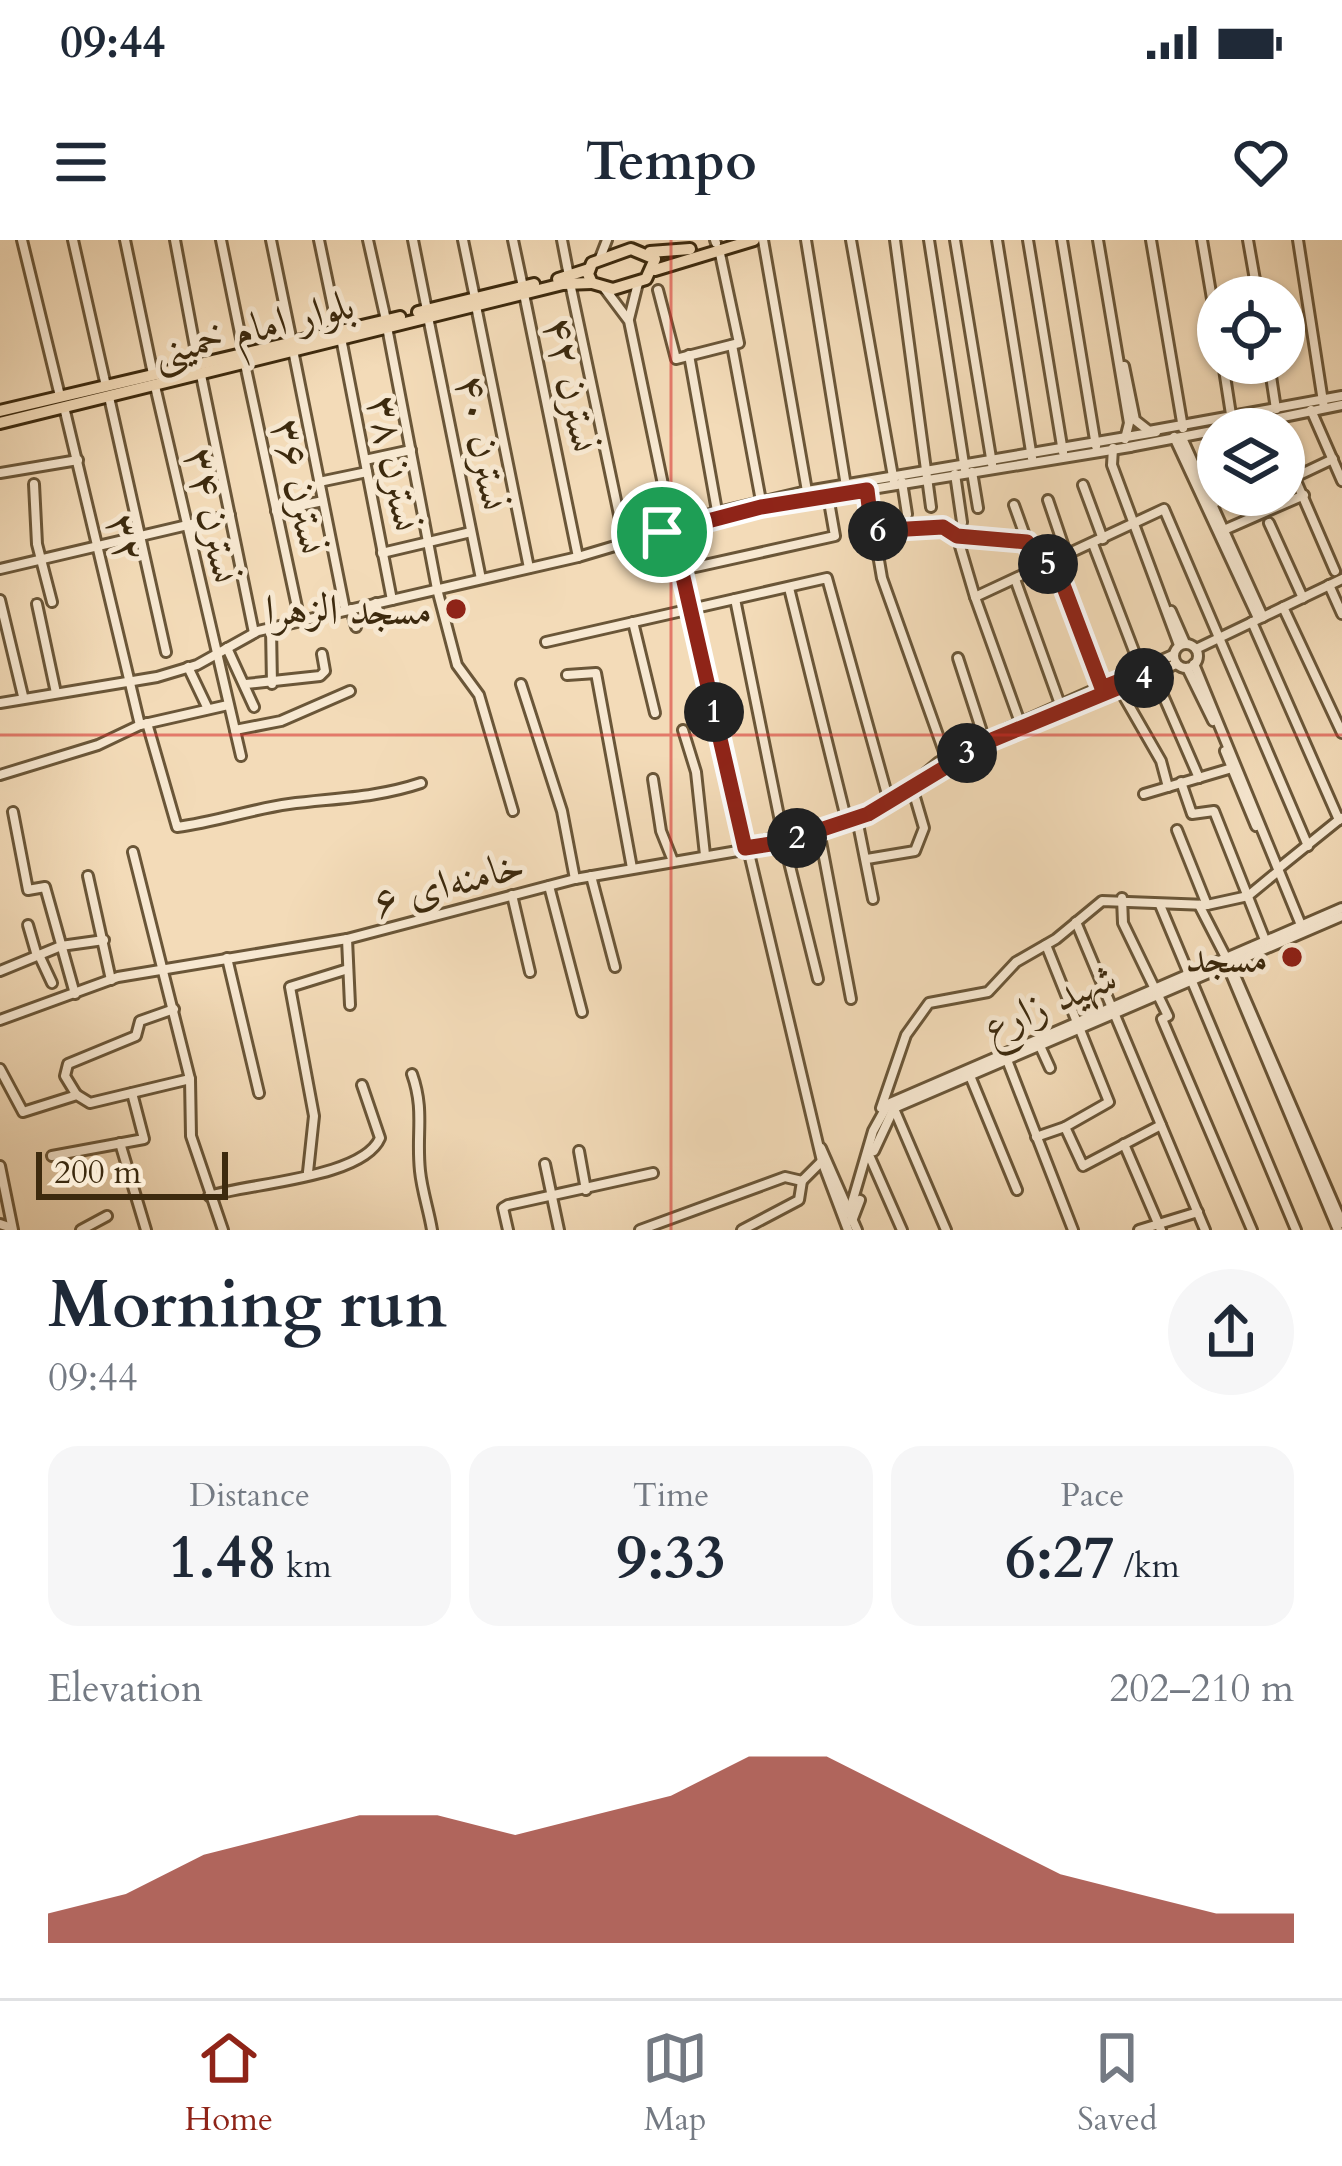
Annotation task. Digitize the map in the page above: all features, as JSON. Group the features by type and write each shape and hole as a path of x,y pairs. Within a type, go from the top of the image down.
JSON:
{"main road":[{"path":"598,285 589,268 600,258 759,240"},
{"path":"638,283 652,272 720,243"},
{"path":"640,250 655,259 652,272"},
{"name":"بلوار امام خمینی","path":"0,423 16,413 570,279 589,268"},
{"name":"بلوار امام خمینی","path":"570,279 598,285 638,283"},
{"name":"بلوار امام خمینی","path":"0,411 16,413"}],"street":[{"path":"73,240 166,652"},
{"name":"نسترن ۳۴","path":"125,240 214,656 241,756"},
{"path":"175,240 254,633"},
{"name":"نسترن ۳۶","path":"221,240 300,621"},
{"path":"271,240 323,500 356,628"},
{"name":"نسترن ۳۸","path":"319,240 392,599"},
{"path":"368,240 437,589 457,665 478,695 513,811"},
{"name":"نسترن ۴۰","path":"413,240 481,579"},
{"path":"463,240 529,568"},
{"name":"نسترن ۴۲","path":"513,240 578,557"},
{"path":"562,240 625,543"},
{"path":"600,258 608,240"},
{"path":"623,240 640,250"},
{"path":"759,240 807,491"},
{"path":"806,240 847,490"},
{"path":"850,240 907,514"},
{"path":"895,240 932,507"},
{"path":"929,240 964,471 962,522"},
{"path":"955,240 992,465"},
{"path":"998,240 1032,459"},
{"path":"1028,240 1064,454"},
{"path":"1062,240 1096,448"},
{"path":"1100,240 1129,423 1128,443"},
{"path":"1100,240 1140,431"},
{"path":"882,1117 920,1012 937,1000 988,992 1016,962 1102,901 1122,898 1203,905 1248,896 1341,819 1179,433 1150,240"},
{"path":"1202,240 1208,276"},
{"path":"1248,240 1254,276"},
{"path":"1298,240 1324,404"},
{"name":"۳۲","path":"22,241 128,682 177,827 226,821 287,804 370,799 421,784"},
{"path":"720,243 761,501"},
{"path":"0,703 188,668 271,628 578,557 662,532 670,518 628,321 638,283"},
{"path":"598,285 628,321"},
{"path":"658,290 676,359 735,344"},
{"path":"689,356 717,511"},
{"path":"1305,408 1342,396"},
{"path":"1324,404 1342,405"},
{"path":"1310,407 1342,481"},
{"path":"1129,423 1150,443"},
{"path":"670,518 683,524 866,486 1150,443 1197,430"},
{"path":"1135,524 1115,460 1118,451 1140,431 1197,430"},
{"path":"1179,433 1197,472"},
{"path":"1096,448 1112,450 1128,443"},
{"path":"364,460 411,450"},
{"path":"947,761 1175,660 1182,644 1112,465 1112,450"},
{"path":"1305,472 1333,459"},
{"path":"0,473 78,460"},
{"path":"964,471 978,508"},
{"path":"320,482 367,472"},
{"path":"34,484 41,561 52,602"},
{"path":"1083,485 1103,539"},
{"path":"866,486 882,578 947,761"},
{"path":"847,490 807,491 717,511 683,524 675,542 822,1161 849,1222"},
{"path":"682,571 835,536 828,496"},
{"path":"276,512 323,500"},
{"path":"1048,500 1067,556"},
{"path":"1277,871 1191,666 1196,650 1329,585 1338,575 1305,500"},
{"path":"1013,505 1037,569"},
{"path":"975,597 1164,509 1308,846"},
{"path":"1,566 99,548 230,514"},
{"path":"1218,516 1258,619"},
{"path":"1225,530 1262,516"},
{"path":"1269,523 1303,598"},
{"path":"872,531 934,527 957,536 1027,542"},
{"path":"382,553 471,532"},
{"path":"662,532 675,542"},
{"path":"957,536 1021,726"},
{"path":"1093,544 1143,675"},
{"path":"1054,561 1104,691"},
{"path":"546,641 827,578 889,802"},
{"path":"1015,579 1062,709"},
{"path":"1329,585 1342,614"},
{"path":"789,588 851,819 867,859 873,899"},
{"path":"735,599 818,979"},
{"path":"0,600 23,696"},
{"path":"376,603 381,623"},
{"path":"37,604 56,693"},
{"path":"1283,607 1342,733"},
{"path":"633,622 655,712"},
{"path":"271,628 272,684"},
{"path":"1182,644 1196,650"},
{"path":"226,648 254,707"},
{"path":"246,684 323,675 322,654"},
{"path":"958,658 984,738"},
{"path":"1175,660 1191,666 1300,930"},
{"path":"188,668 208,709"},
{"path":"567,675 596,673 632,868"},
{"path":"1104,691 1143,675"},
{"path":"521,684 562,811 575,880"},
{"path":"1159,686 1198,778"},
{"path":"1119,688 1161,761 1168,787"},
{"path":"235,730 281,721 350,691"},
{"path":"0,775 98,745 143,724 228,705"},
{"path":"784,838 818,831 889,802 984,738 1021,726"},
{"path":"683,730 696,772 705,855"},
{"path":"1144,794 1232,768"},
{"path":"653,779 661,831 673,861"},
{"path":"1181,782 1192,814 1214,811 1267,944"},
{"path":"867,859 915,851 924,828 913,788"},
{"path":"13,812 28,890 45,887 75,995"},
{"path":"784,838 851,819"},
{"path":"1178,830 1226,962 1340,1227"},
{"path":"818,831 851,999"},
{"name":"خامنه‌ای ۶","path":"0,1020 111,980 347,939 591,876 784,838"},
{"path":"133,852 190,1079 190,1136 223,1230"},
{"path":"88,876 111,980"},
{"path":"591,876 615,968"},
{"path":"549,886 582,1012"},
{"path":"512,895 530,972"},
{"path":"1122,898 1124,923 1168,1016 1162,1018 1252,1230"},
{"path":"1160,904 1296,1230"},
{"name":"شهید زارع","path":"836,1230 849,1222 882,1117 893,1105 1342,912"},
{"path":"1076,922 1205,1230"},
{"path":"28,925 52,983"},
{"path":"347,939 350,1005"},
{"path":"0,971 61,946 104,940"},
{"path":"1036,1137 1109,1102 1046,945"},
{"path":"227,958 259,1093"},
{"path":"308,1172 314,1115 290,987 348,969"},
{"path":"174,1009 140,1021 136,1036 68,1064 65,1076 77,1095 90,1102 190,1079"},
{"path":"1038,1042 1049,1068"},
{"path":"1005,1056 1072,1230"},
{"path":"0,1069 22,1112 77,1095"},
{"path":"969,1072 1017,1190"},
{"path":"412,1073 423,1109 418,1132 420,1173 432,1230"},
{"path":"209,1196 353,1164 380,1143 362,1085"},
{"path":"52,1156 144,1138 132,1093"},
{"path":"893,1105 946,1230"},
{"path":"1065,1127 1083,1166 1161,1125"},
{"path":"120,1143 146,1230"},
{"path":"1124,1144 1160,1226"},
{"path":"820,1147 849,1222"},
{"path":"578,1151 586,1190"},
{"path":"870,1157 902,1230"},
{"path":"742,1230 799,1200 802,1181 822,1161"},
{"path":"545,1164 559,1230"},
{"path":"0,1166 12,1229"},
{"path":"508,1230 503,1208 653,1173"},
{"path":"640,1230 785,1177 802,1181"},
{"path":"1138,1230 1198,1212"},
{"path":"81,1230 107,1216"},
{"path":"0,1224 12,1229"}],"place":[{"name":"مسجد الزهرا","path":"456,609"},
{"name":"مسجد","path":"1292,957"}],"route":[{"path":"867,490 872,531 943,527 957,536 1027,542 1037,569 1054,561 1102,688 1142,672 1144,677 987,742 890,805 845,824 745,848 675,542 662,532 670,518 679,519 685,527 761,507 867,490"}]}
